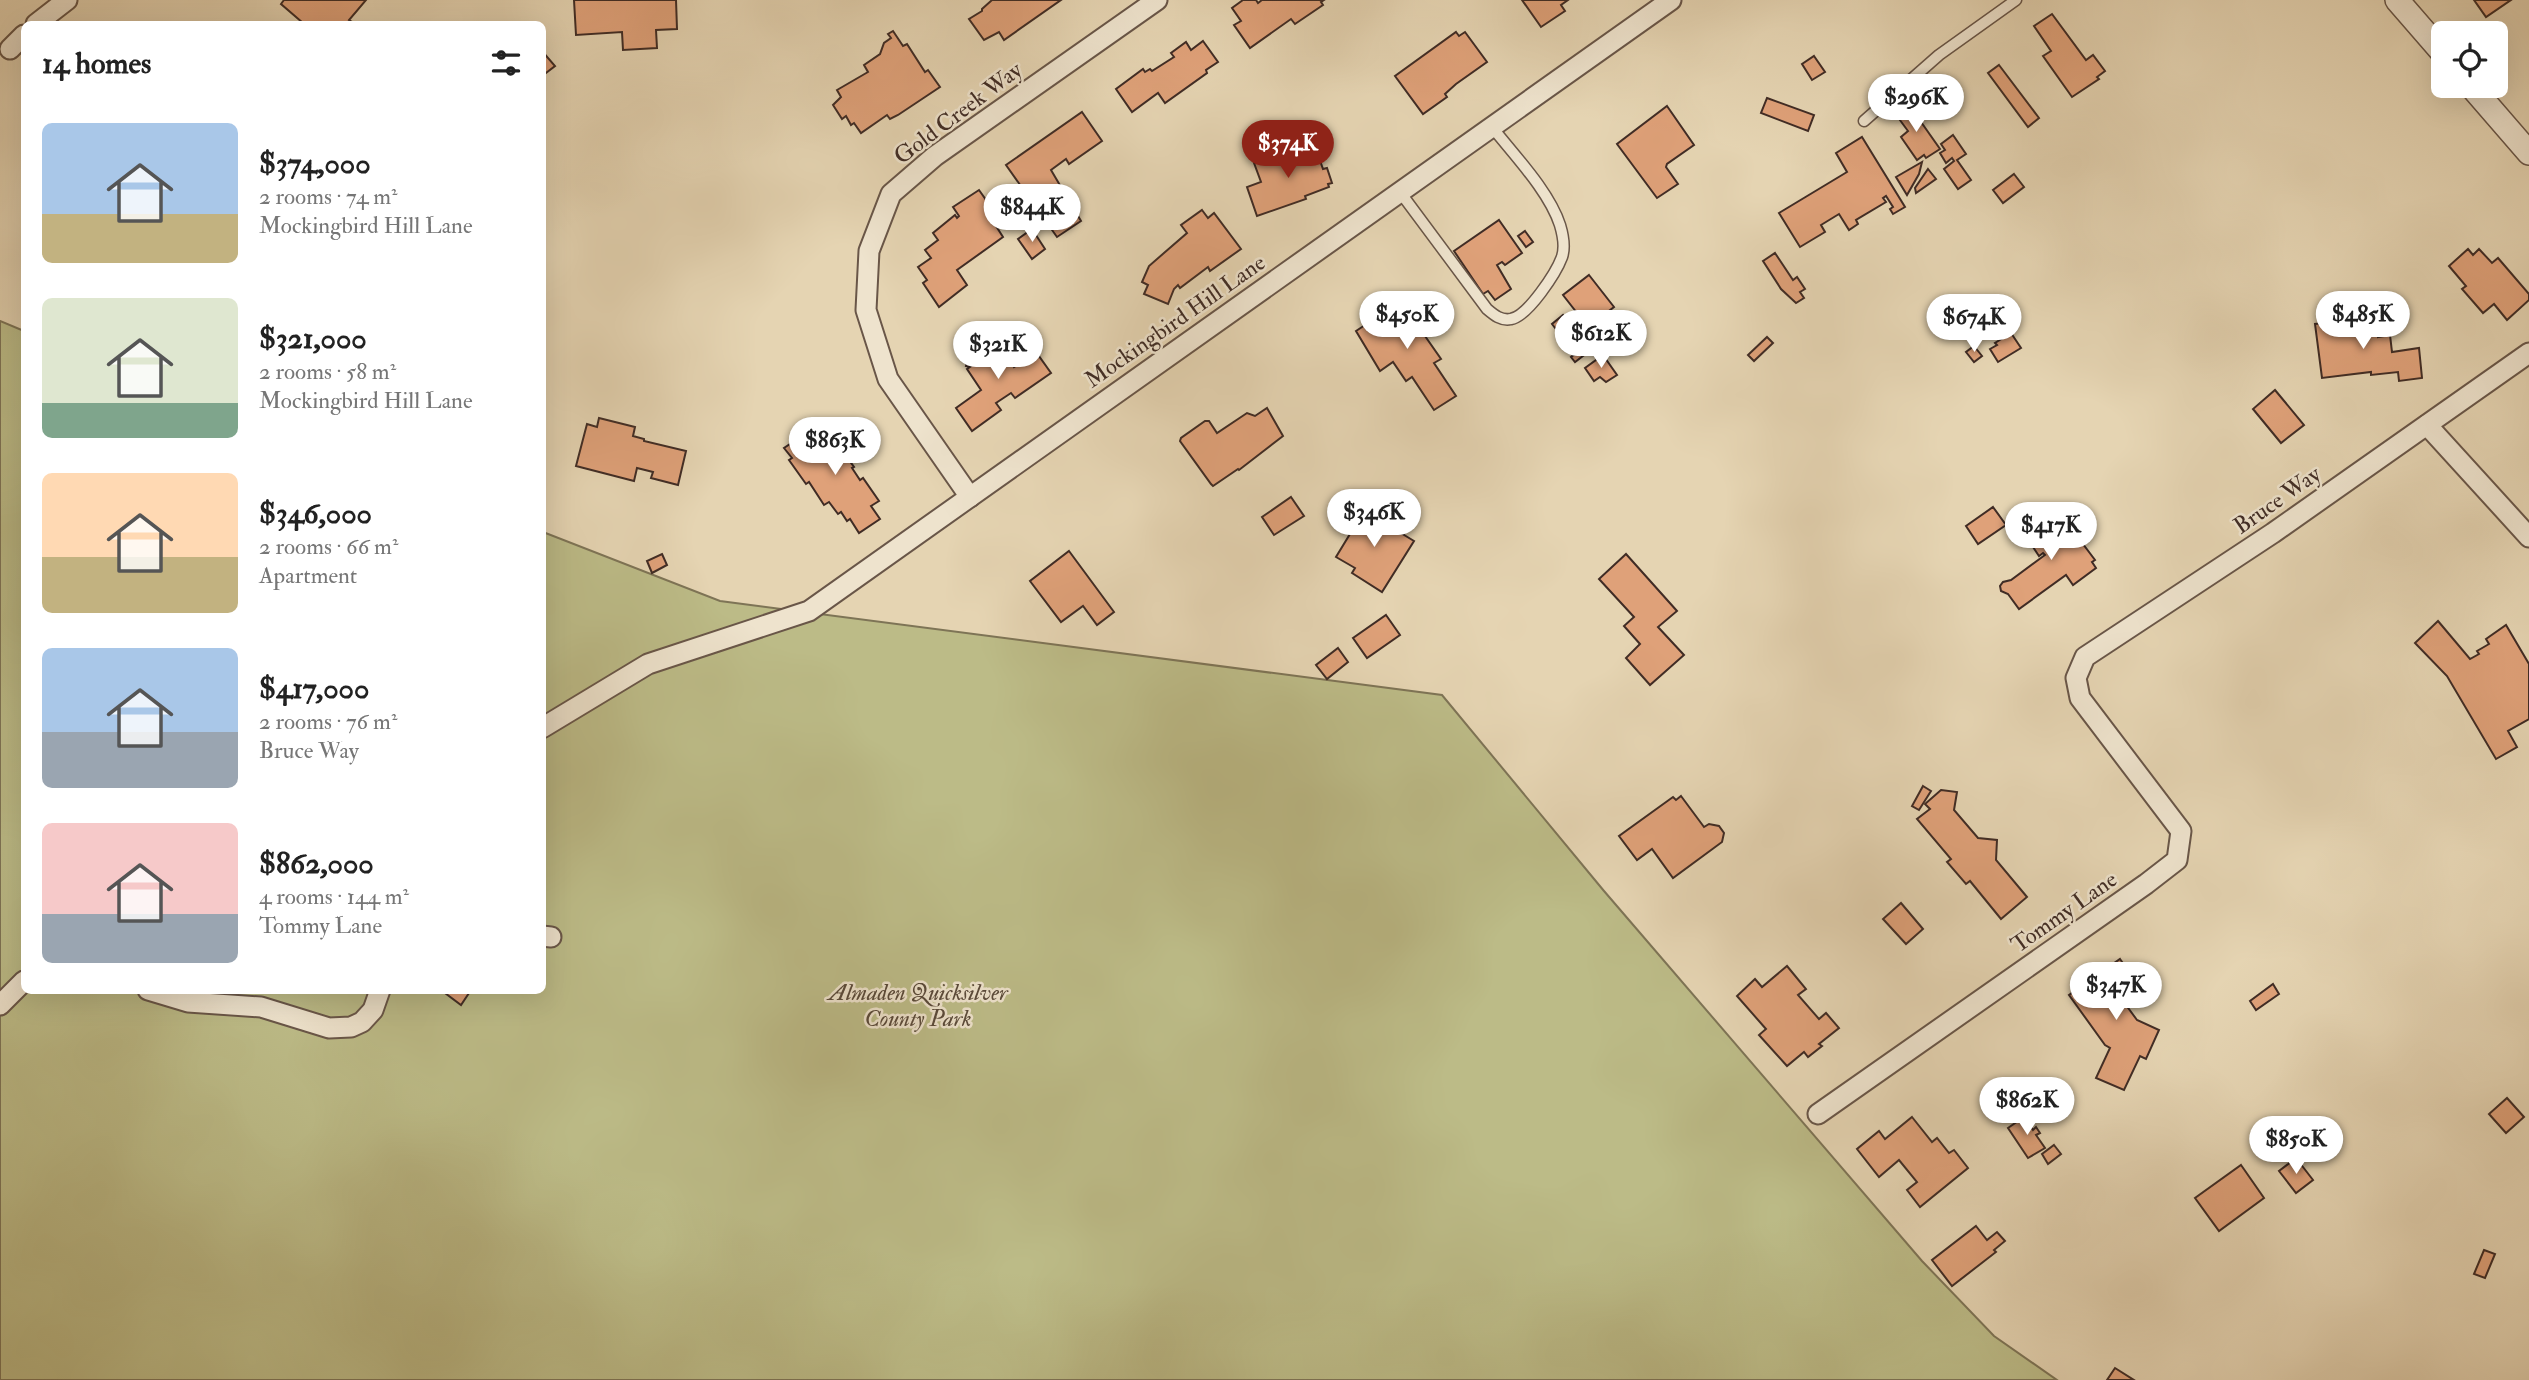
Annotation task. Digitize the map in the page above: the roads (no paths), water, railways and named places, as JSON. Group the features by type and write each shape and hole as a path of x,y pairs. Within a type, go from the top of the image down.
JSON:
{"street":[{"path":"40,21 67,0"},
{"name":"Gold Creek Way","path":"970,497 888,379 866,310 869,251 891,194 935,156 1157,0"},
{"name":"Mockingbird Hill Lane","path":"546,726 648,664 809,611 1671,0"},
{"path":"2397,0 2431,39"},
{"path":"10,49 21,38"},
{"path":"2481,98 2529,153"},
{"name":"Bruce Way","path":"2080,698 2076,678 2085,657 2273,533 2529,353"},
{"path":"2427,425 2529,537"},
{"name":"Tommy Lane","path":"1818,1114 2178,860 2180,831 2080,698"},
{"path":"0,1005 21,984"},
{"path":"153,994 188,1002 261,1007 329,1028 351,1027 362,1022 373,1010 379,994"}],"lane":[{"path":"1864,121 1939,55 2016,0"},
{"path":"1400,192 1487,309 1497,317 1507,320 1523,313 1557,267 1563,255 1564,239 1560,224 1543,193 1492,127"}],"park label":[{"name":"Almaden Quicksilver County Park","path":"918,1005"}]}
